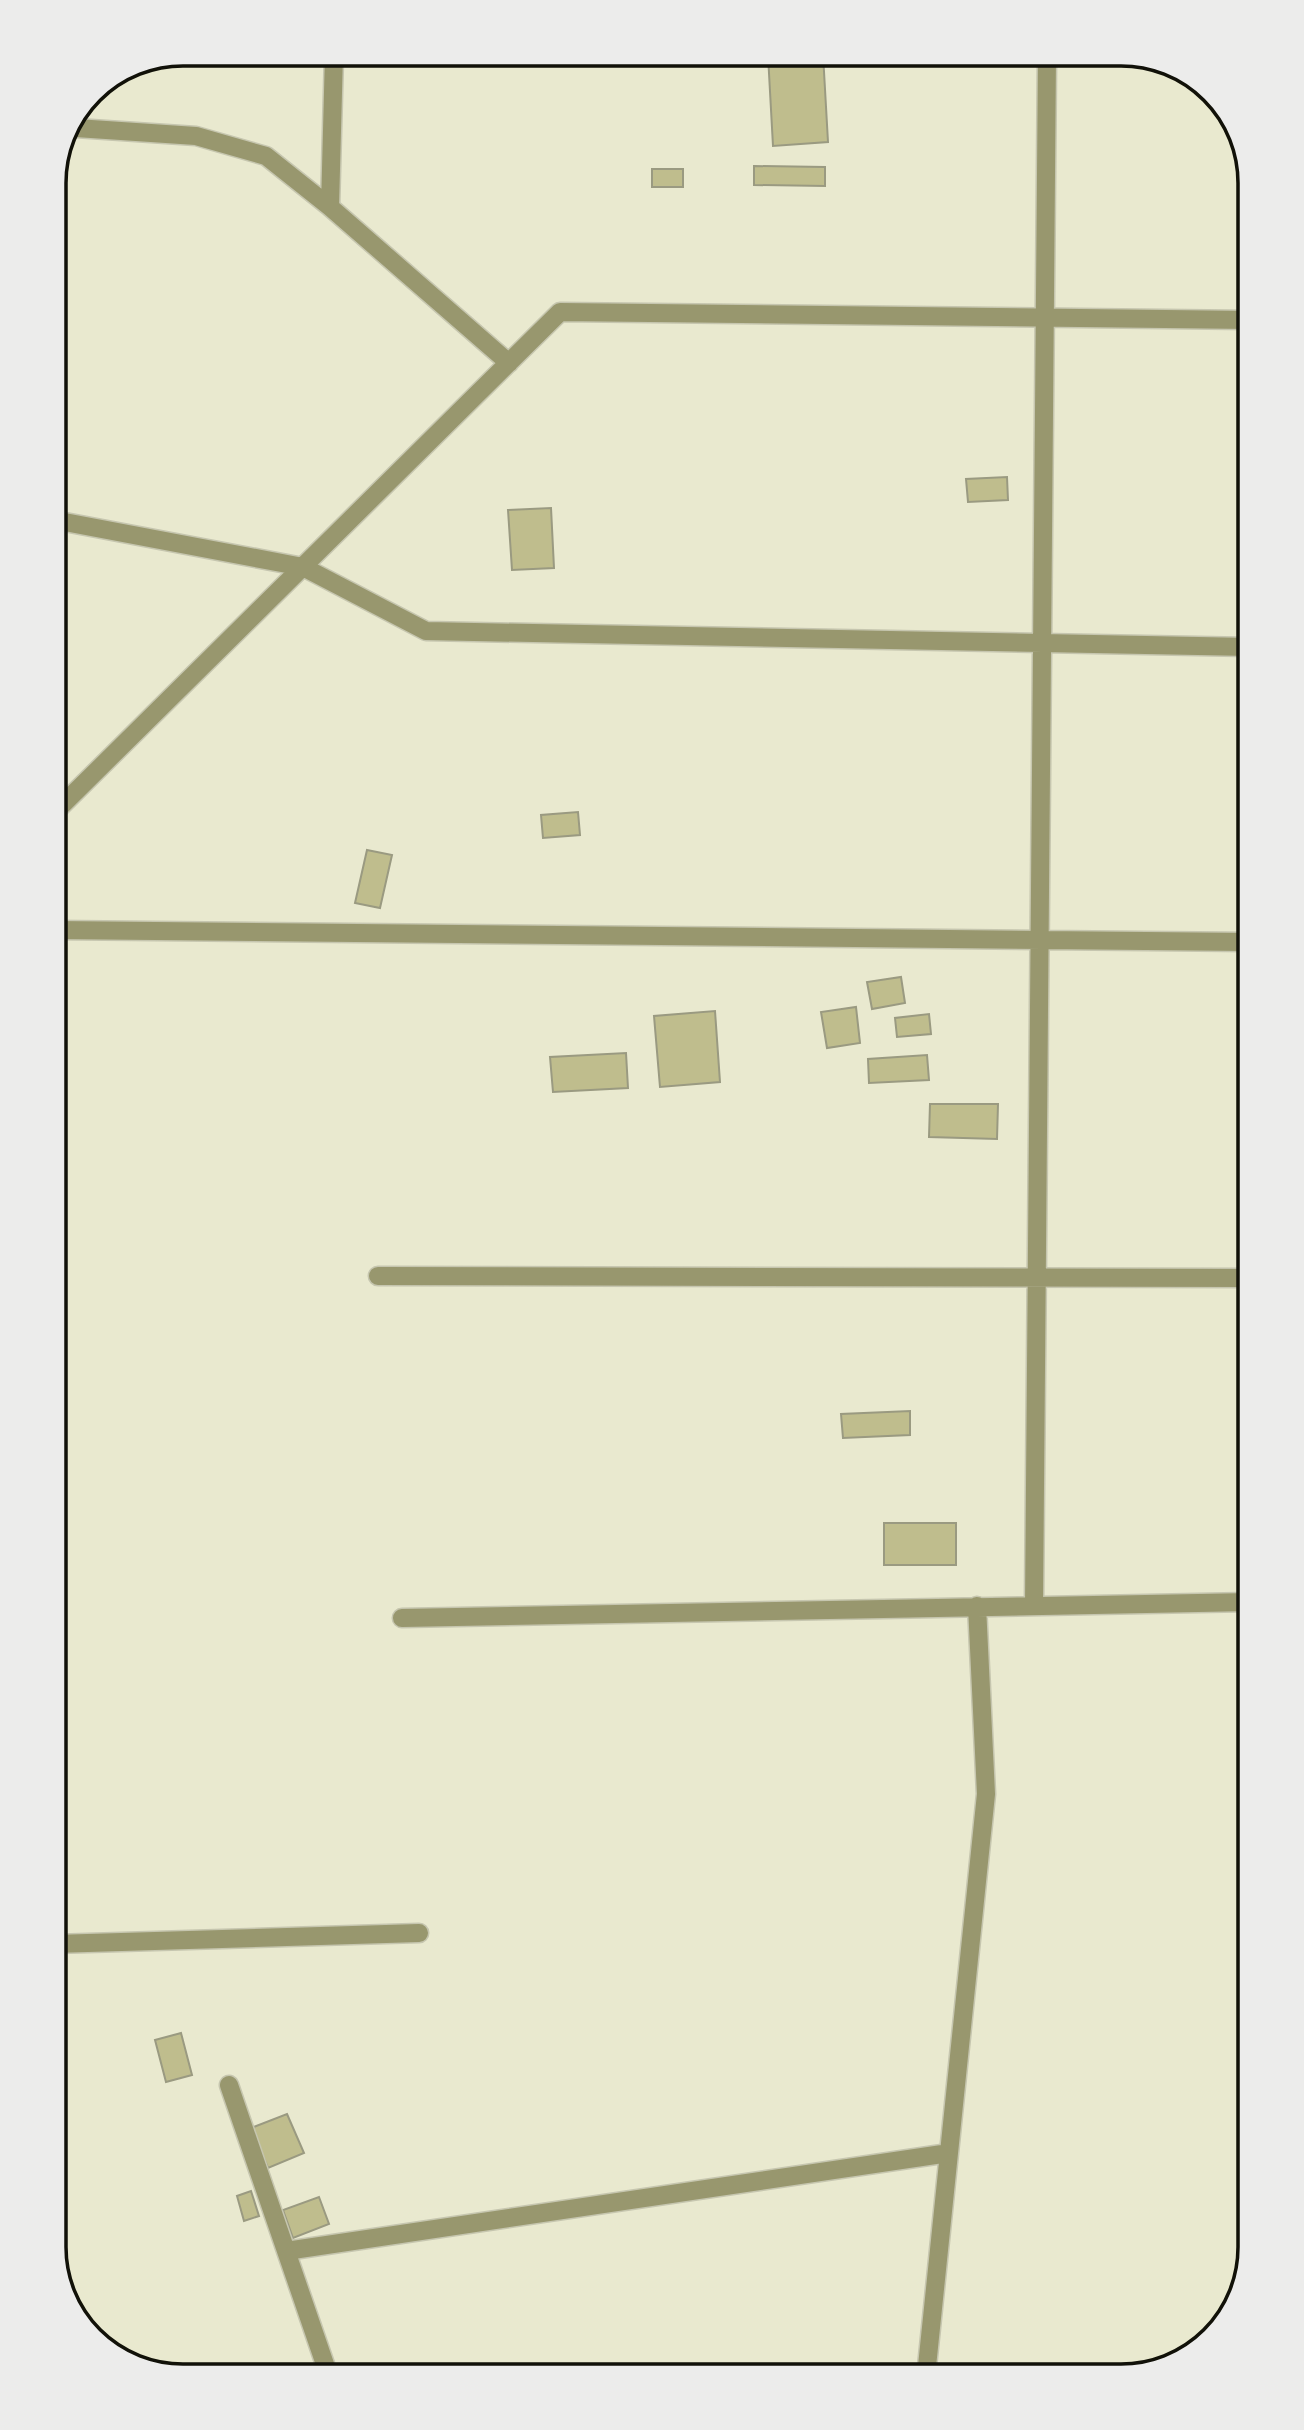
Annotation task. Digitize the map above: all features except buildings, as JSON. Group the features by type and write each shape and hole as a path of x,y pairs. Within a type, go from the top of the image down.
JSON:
{"street":[{"path":"330,207 334,66"},
{"path":"1034,1606 1047,67"},
{"path":"81,128 196,136 266,156 330,207 509,363"},
{"path":"67,800 560,312 1238,320"},
{"path":"67,522 303,567 426,631 1238,647"},
{"path":"67,930 1238,942"},
{"path":"378,1276 1238,1278"},
{"path":"402,1618 1238,1602"},
{"path":"927,2364 986,1794 977,1606"},
{"path":"66,1944 419,1933"},
{"path":"229,2085 325,2363"},
{"path":"286,2251 949,2153"}]}
